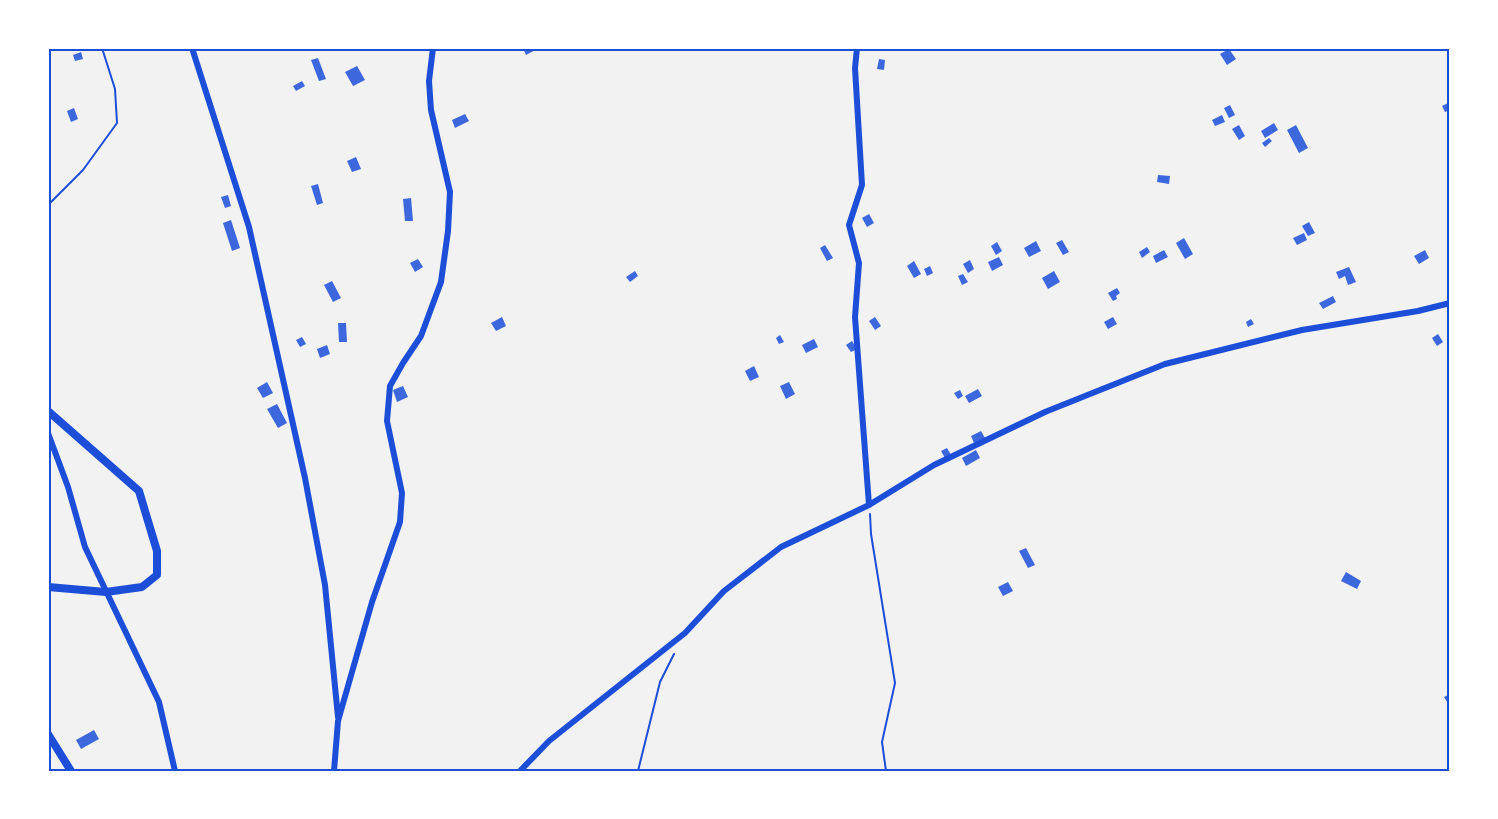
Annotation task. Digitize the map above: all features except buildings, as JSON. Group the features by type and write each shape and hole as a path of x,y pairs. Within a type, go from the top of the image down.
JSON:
{"street":[{"path":"192,48 249,227 305,478 325,585 338,721 334,771"},
{"path":"338,721 372,602 400,522 402,494 387,421 390,386 422,336 441,282 448,231 450,192 431,110 429,81 433,48"},
{"path":"857,48 855,68 862,185 849,225 859,263 855,316 869,505"},
{"path":"520,771 549,741 614,687 685,633 724,591 781,547 869,505 934,465 1035,417 1165,364 1302,330 1418,311 1450,303"},
{"path":"48,411 139,491 157,551 157,575 142,587 106,592 48,587"},
{"path":"48,433 68,487 86,547 159,702 175,771"},
{"path":"48,734 71,771"}],"path":[{"path":"48,205 82,170 117,123 115,89 102,48"},
{"path":"869,505 871,534 895,683 882,742 886,771"},
{"path":"638,771 660,682 675,653"}]}
